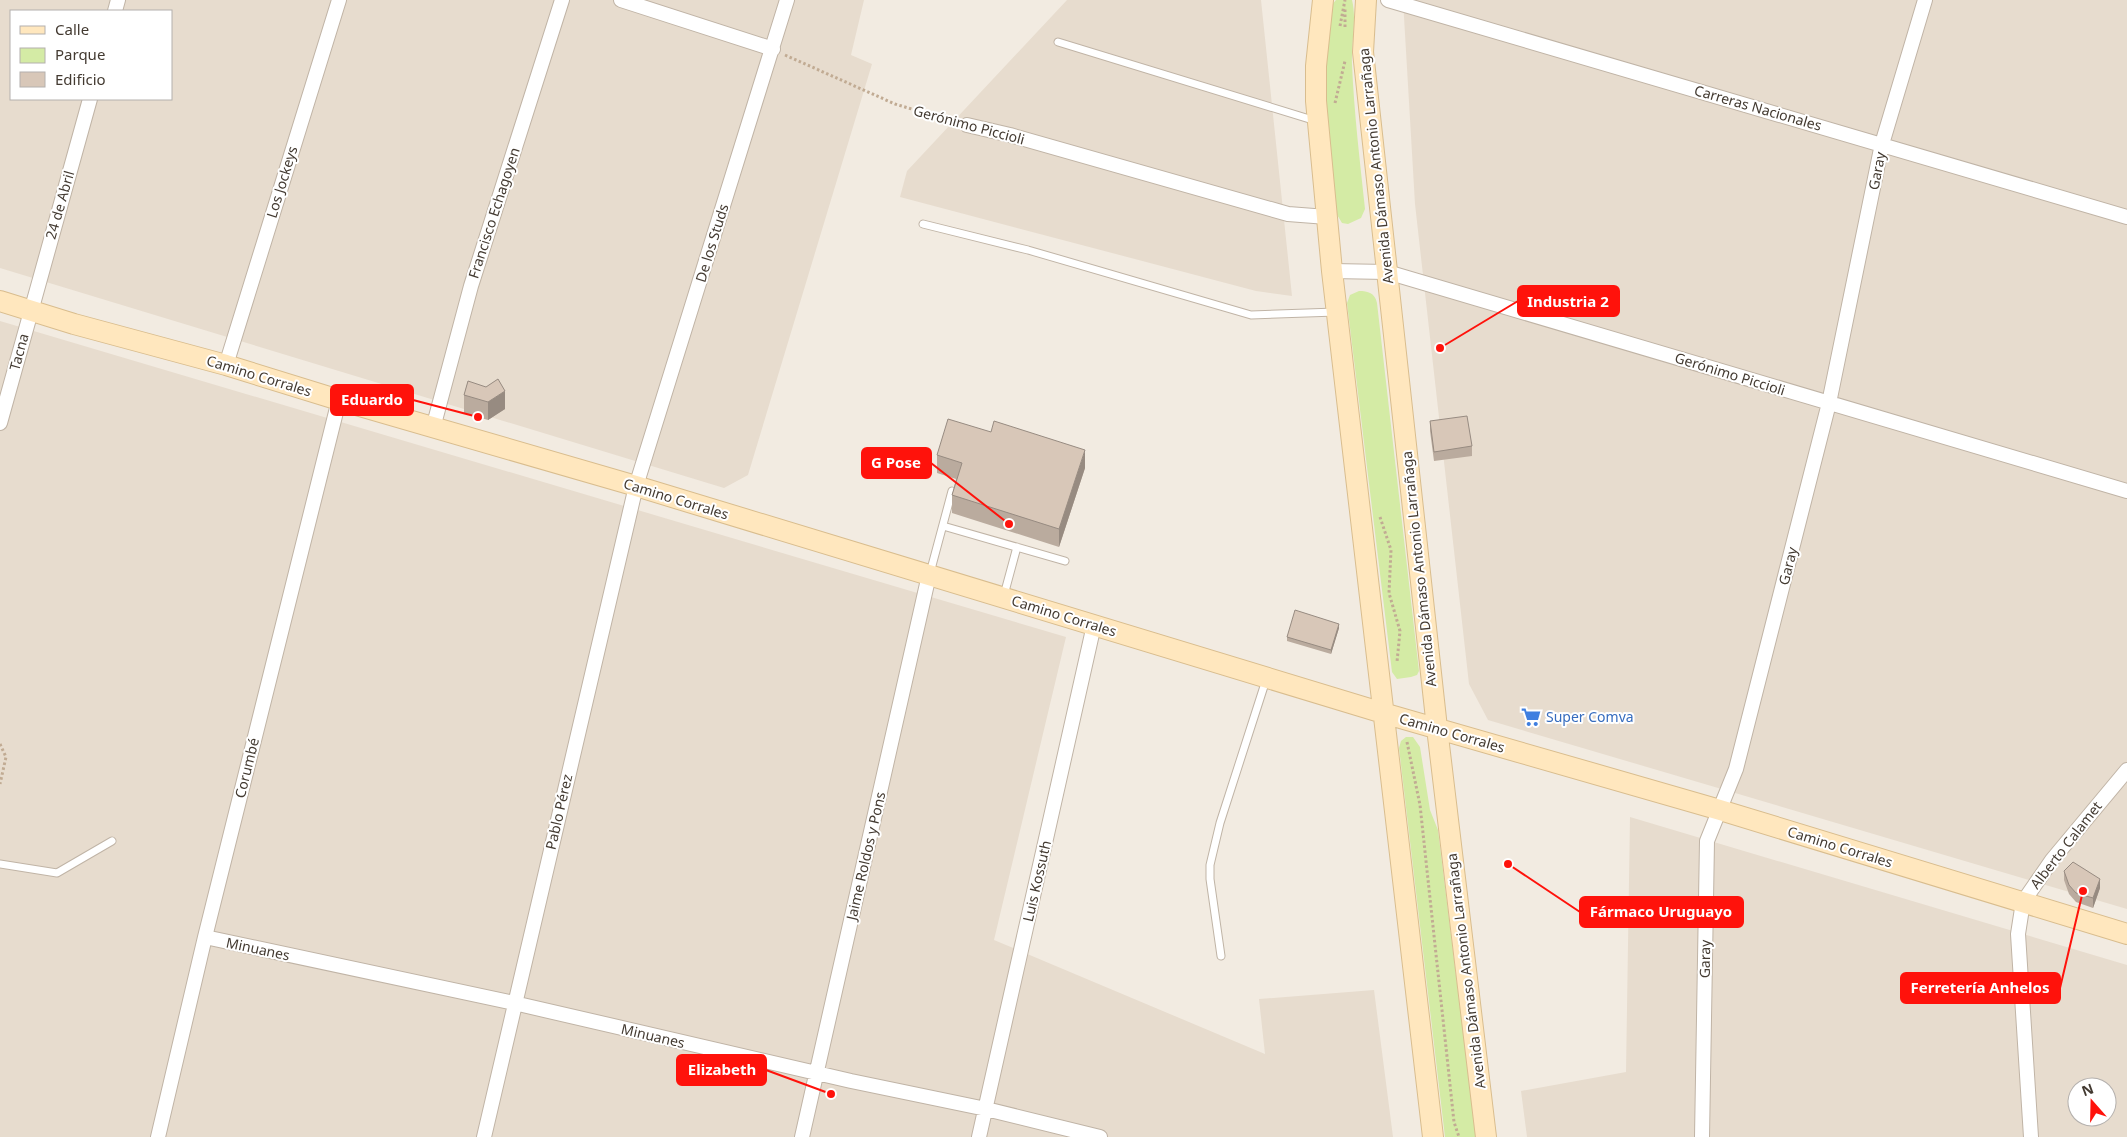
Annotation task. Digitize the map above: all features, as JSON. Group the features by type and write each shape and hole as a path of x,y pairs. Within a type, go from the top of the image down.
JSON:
{"street":[{"name":"Los Jockeys","path":"226,365 339,0"},
{"name":"Francisco Echagoyen","path":"433,428 472,286 562,0"},
{"path":"621,0 772,49"},
{"name":"De los Studs","path":"636,486 788,0"},
{"path":"1323,0 1316,66 1318,122 1332,271 1336,312 1392,716 1433,1137"},
{"name":"Avenida Dámaso Antonio Larrañaga","path":"1366,0 1363,52 1437,728 1486,1137"},
{"name":"Carreras Nacionales","path":"1388,0 2127,217"},
{"name":"Garay","path":"1702,1137 1707,841 1736,769 1829,403 1882,144 1925,0"},
{"name":"24 de Abril","path":"30,310 90,100"},
{"name":"Gerónimo Piccioli","path":"966,125 1010,135 1288,214 1327,218"},
{"name":"Gerónimo Piccioli","path":"1332,271 1387,272 2127,491"},
{"name":"Camino Corrales","path":"0,300 636,486 1392,716 1720,810 2127,934"},
{"name":"Tacna","path":"0,423 30,310"},
{"name":"Corumbé","path":"158,1137 339,400"},
{"name":"Pablo Pérez","path":"484,1137 636,486"},
{"name":"Jaime Roldos y Pons","path":"802,1137 929,575"},
{"name":"Luis Kossuth","path":"979,1137 1094,625"},
{"name":"Alberto Calamet","path":"2031,1137 2018,934 2023,902 2052,860 2127,770"},
{"name":"Minuanes","path":"206,938 514,1003 817,1074 986,1109 1100,1137"}],"lane":[{"path":"1058,42 1318,122"},
{"path":"923,224 1028,250 1251,315 1336,312"},
{"path":"929,575 952,491"},
{"path":"942,526 1065,560"},
{"path":"1003,597 1017,547"},
{"path":"1221,956 1210,879 1210,865 1220,823 1267,678"},
{"path":"0,864 57,873 112,841"}],"path":[{"path":"1345,0 1345,35"},
{"name":"Gerónimo Piccioli","path":"772,49 895,104 966,125"},
{"path":"1334,107 1345,60 1345,52"},
{"path":"1380,515 1391,550 1389,593 1400,631 1396,668"},
{"path":"1392,716 1420,805 1454,1122 1459,1137"},
{"path":"0,744 6,757 0,784"}],"shaded area":[{"path":"0,0 864,0 851,55 872,64 748,475 724,488 0,268"},
{"path":"1067,0 1261,0 1292,296 1256,291 900,197 907,171"},
{"path":"1403,0 2127,0 2127,909 1488,720 1469,684 1415,204"},
{"path":"0,321 1066,637 994,940 1265,1054 1259,999 1374,990 1393,1137 0,1137"},
{"path":"1630,817 2127,965 2127,1137 1527,1137 1521,1091 1626,1072"}],"green space":[{"path":"1336,0 1352,0 1353,7 1353,82 1365,209 1361,218 1348,224 1342,223 1336,213 1326,126 1327,53 1331,6"},
{"path":"1359,291 1371,293 1377,303 1419,671 1417,675 1397,679 1392,672 1347,303 1350,295"},
{"path":"1406,737 1413,737 1420,747 1430,810 1438,830 1476,1137 1445,1137 1399,748 1401,741"}],"building":[{"path":"498,379 505,391 488,402 464,395 468,381 486,387"},
{"path":"1467,416 1472,446 1434,452 1430,421"},
{"path":"948,419 991,432 994,421 1085,450 1059,529 952,495 962,463 937,455"},
{"path":"1295,610 1339,624 1331,650 1287,637"},
{"path":"2073,862 2100,879 2093,898 2076,893 2069,885 2064,871"}],"place":[{"name":"Industria 2","path":"1440,348"},
{"name":"Eduardo","path":"478,417"},
{"name":"G Pose","path":"1009,524"},
{"name":"Super Comva","path":"1531,717"},
{"name":"Fármaco Uruguayo","path":"1508,864"},
{"name":"Ferretería Anhelos","path":"2083,891"},
{"name":"Elizabeth","path":"831,1094"}]}
